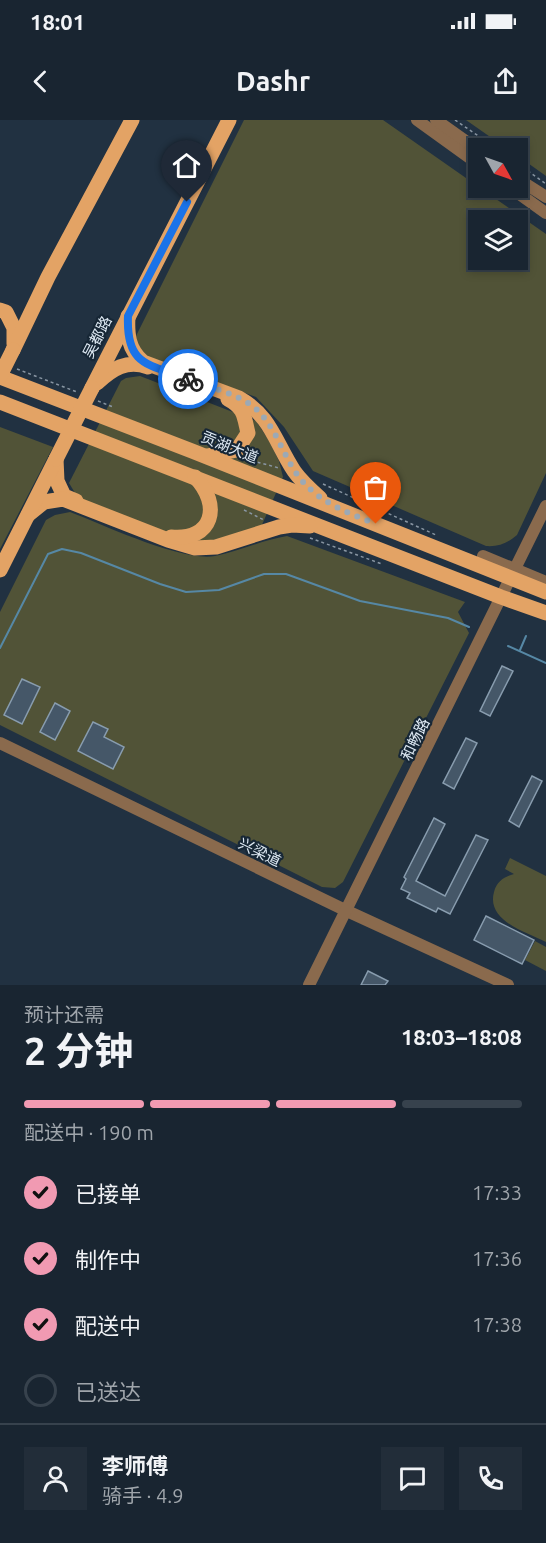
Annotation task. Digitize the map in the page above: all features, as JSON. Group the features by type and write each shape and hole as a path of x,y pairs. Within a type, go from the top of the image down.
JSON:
{"main road":[{"path":"0,376 132,120"},
{"name":"吴都路","path":"0,570 229,120"},
{"path":"0,308 22,307 39,297"},
{"path":"0,308 6,312 14,328 13,350"},
{"path":"128,316 128,337 135,355 142,362 249,403 271,427 295,472 308,487 334,507"},
{"path":"92,387 117,367 141,364 233,401 246,417 248,433 237,450 204,456"},
{"name":"贡湖大道","path":"0,376 514,575 546,592"},
{"path":"0,402 546,613"},
{"path":"56,459 57,481 64,496 170,537 191,537 199,532 210,518 208,492 195,477"},
{"path":"28,515 44,502 63,499 168,540 195,548 216,548 265,531 292,525 324,528"}],"street":[{"path":"417,120 468,157"},
{"path":"436,120 468,143"},
{"path":"528,185 546,197"},
{"path":"525,198 546,213"},
{"name":"和畅路","path":"311,985 503,598 546,506"},
{"name":"和畅路","path":"514,575 546,516"},
{"name":"贡湖大道","path":"483,556 514,575 546,582"},
{"name":"兴梁道","path":"0,743 494,985"},
{"name":"兴梁道","path":"0,750 347,913 508,985"}],"path":[{"path":"455,120 481,138"},
{"path":"528,171 546,184"}],"green space":[{"path":"244,120 383,120 468,179 468,198 495,198 512,210 468,210 468,270 528,270 528,221 546,234 546,473 517,535 503,544 486,546 313,471 284,427 256,397 141,355 135,338"},
{"path":"466,120 546,120 546,176 528,163 528,138 492,138"},
{"path":"140,376 256,421 279,461 283,477 261,527 236,537 195,543 78,498 69,483 121,381"},
{"path":"0,427 53,447 0,549"},
{"path":"70,512 143,541 201,556 224,554 287,536 465,602 458,612 469,633 343,882 335,888 322,887 0,725 0,612 46,520 55,515"},
{"path":"510,858 546,876 546,942 510,924 496,911 493,902 495,888 501,880 514,874 505,869"},
{"path":"535,941 546,947 546,971 525,960"}],"building":[{"path":"502,666 513,671 490,716 480,711"},
{"path":"22,679 40,687 22,724 4,715"},
{"path":"55,703 70,711 55,740 40,732"},
{"path":"93,722 108,729 104,737 124,747 113,769 78,751"},
{"path":"466,738 477,743 454,789 443,783"},
{"path":"532,776 542,781 519,827 509,821"},
{"path":"434,818 445,824 416,881 445,896 476,835 488,840 450,914 438,908 436,912 407,898 410,893 401,889 406,879 404,877"},
{"path":"486,916 534,940 522,964 474,940"},
{"path":"368,971 388,981 385,985 361,985"}],"waterway":[{"path":"0,648 48,554 62,549 81,553 186,592 219,590 264,574 286,574 360,601 448,618 469,627"},
{"path":"520,650 526,636"},
{"path":"508,646 546,663"}],"way so far":[{"path":"188,379 249,403 264,417 295,472 308,487 334,507 376,524"}],"route":[{"path":"187,202 128,316 128,337 131,348 142,362 188,379"}]}
